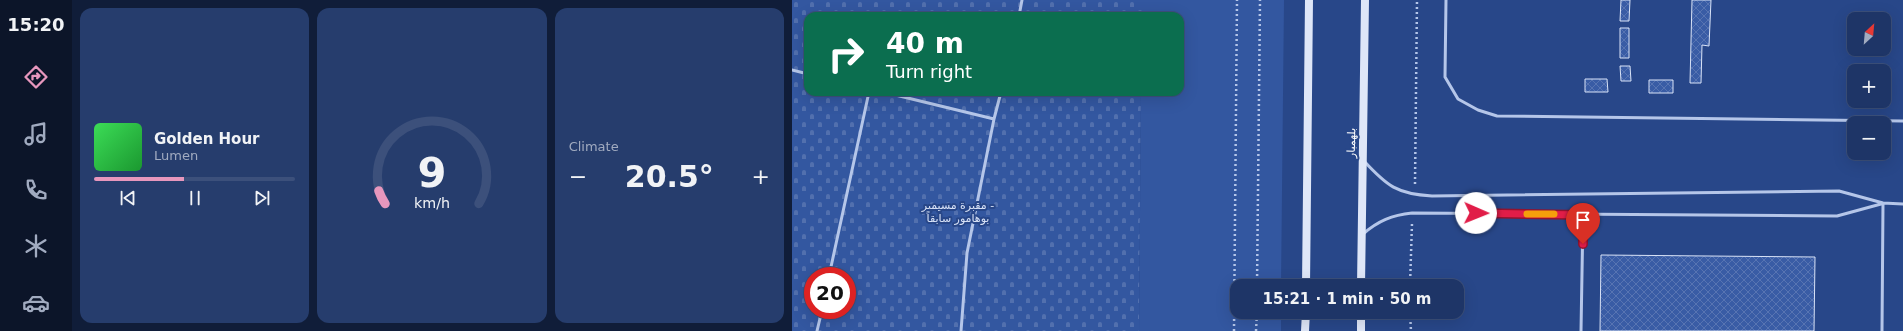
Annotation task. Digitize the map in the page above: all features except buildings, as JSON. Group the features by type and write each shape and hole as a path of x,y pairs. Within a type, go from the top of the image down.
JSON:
{"street":[{"path":"1306,279 1309,0"},
{"name":"بلهمبار","path":"1361,279 1365,0"},
{"path":"1305,331 1306,319"},
{"path":"1361,319 1361,331"}],"lane":[{"path":"1019,12 1022,0"},
{"path":"1446,0 1445,77 1458,99 1478,110 1497,116 1903,121"},
{"path":"792,70 804,73"},
{"path":"831,267 868,96"},
{"path":"899,96 994,119"},
{"path":"961,331 967,253 1000,96"},
{"path":"1362,159 1388,184 1399,191 1414,195 1839,191 1883,203 1903,204"},
{"path":"1361,235 1384,218 1395,214 1837,216 1883,203"},
{"path":"1882,331 1883,203"},
{"path":"1581,331 1583,215"},
{"path":"817,331 820,319"}],"path":[{"path":"1234,331 1237,0"},
{"path":"1257,279 1260,0"},
{"path":"1414,195 1417,0"},
{"path":"1410,279 1412,213"},
{"path":"1256,319 1256,331"},
{"path":"1410,319 1410,331"}],"green space":[{"name":"مقبرة مسيمير - بوهامور سابقاً","path":"792,0 1142,0 1142,12 804,12 804,96 1141,96 1139,331 792,331"},
{"path":"1142,0 1284,0 1281,279 1230,279 1230,319 1281,319 1281,331 1139,331 1141,96 1184,96 1184,12 1142,12"}],"slow traffic":[{"path":"1527,214 1554,214"}],"route":[{"path":"1476,213 1583,215 1583,244"}]}
